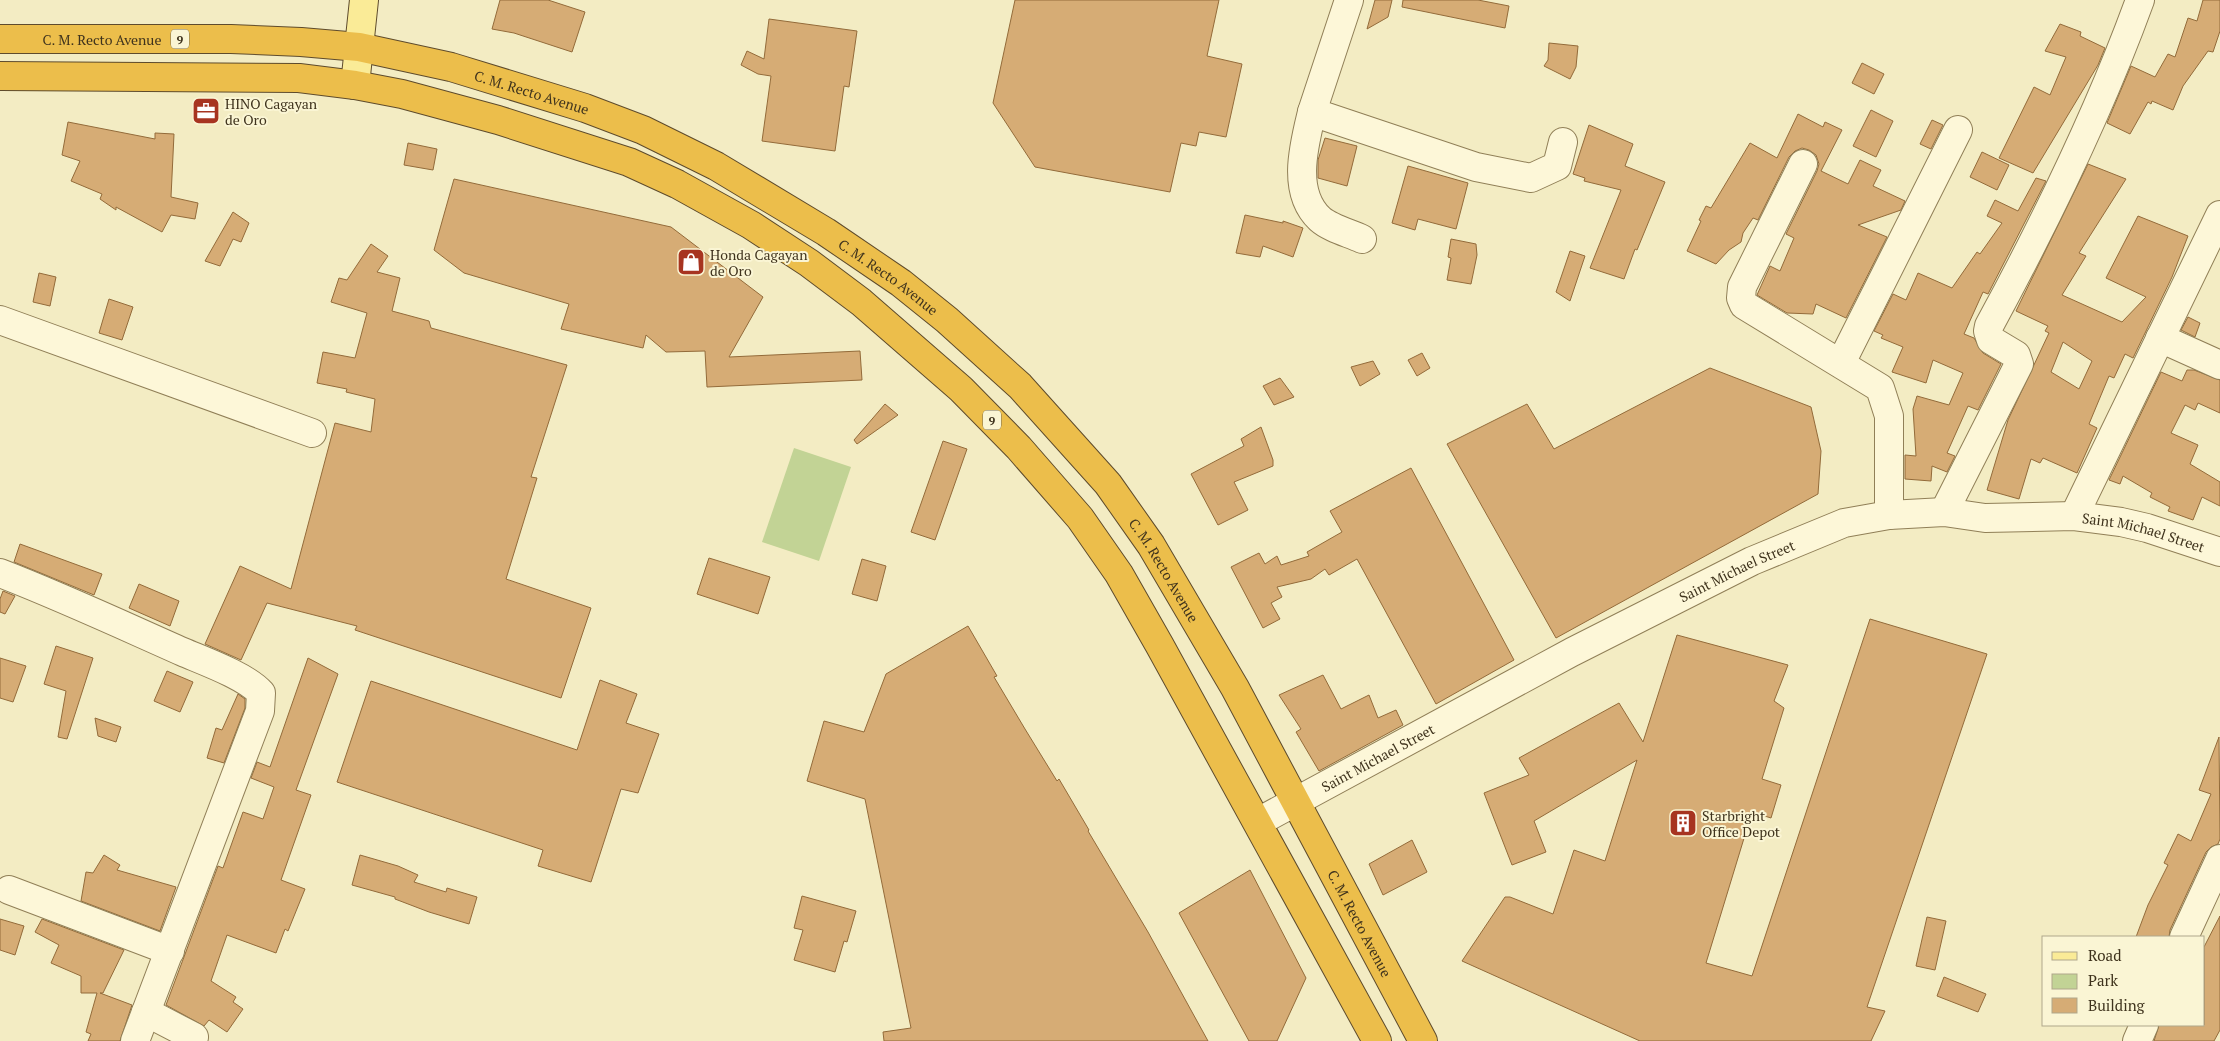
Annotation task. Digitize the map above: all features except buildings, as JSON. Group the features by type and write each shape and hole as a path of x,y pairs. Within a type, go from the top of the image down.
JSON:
{"highway":[{"name":"C. M. Recto Avenue","path":"0,38 231,39 359,47 451,67 509,83 585,108 643,130 716,166 750,186 826,232 901,283 947,320 1020,386 1108,484 1166,568 1235,688 1423,1041"},
{"name":"9","path":"0,76 299,78 355,85 402,94 498,120 629,162 677,184 751,225 809,263 861,302 919,351 988,415 1049,480 1080,518 1119,574 1258,822 1377,1041"}],"main road":[{"path":"355,85 364,0"}],"street":[{"path":"1349,0 1312,112 1305,140 1303,188 1306,202 1321,220 1362,239"},
{"path":"1944,512 2019,364 2016,355 1990,340 1989,326 2042,228 2090,125 2140,0"},
{"path":"1312,112 1476,167 1531,178 1557,166 1563,142"},
{"path":"1841,363 1958,130"},
{"path":"1803,164 1742,286 1741,298 1744,305 1875,383 1880,388 1885,398 1889,416 1889,515"},
{"path":"2074,516 2220,215"},
{"path":"0,320 312,433"},
{"path":"2160,338 2220,365"},
{"name":"Saint Michael Street","path":"1258,822 1533,672 1752,561 1844,523 1889,515 1944,512 1985,518 2074,516 2122,522 2147,528 2220,552"},
{"path":"0,573 61,597 216,666 256,687 261,693 260,711 135,1041"},
{"path":"2184,936 2220,859"},
{"path":"9,890 170,951"},
{"path":"146,1012 194,1037"},
{"path":"2137,1041 2144,1026"}],"green space":[{"path":"794,448 851,467 819,561 762,542"}],"place":[{"name":"HINO Cagayan de Oro","path":"206,111"},
{"name":"Honda Cagayan de Oro","path":"691,262"},
{"name":"Starbright Office Depot","path":"1683,823"}]}
